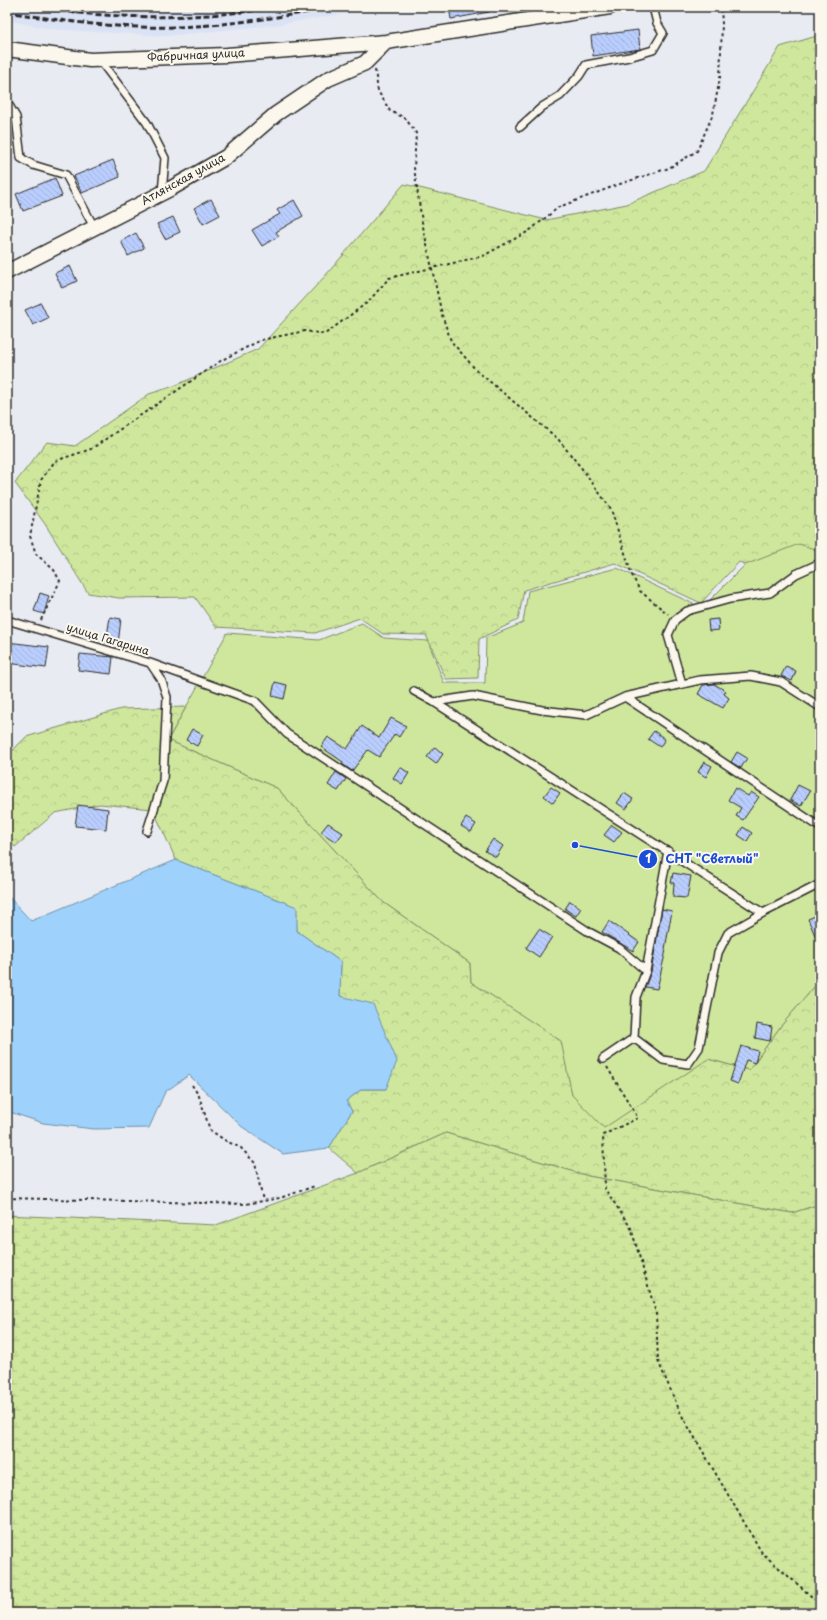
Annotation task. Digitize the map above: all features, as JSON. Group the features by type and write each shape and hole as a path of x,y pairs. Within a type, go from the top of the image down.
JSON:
{"street":[{"name":"Фабричная улица","path":"7,49 90,60 228,55 386,42 610,7"},
{"name":"Атлянская улица","path":"7,272 94,226 162,193 226,157 276,114 328,79 365,63 386,42"}],"lane":[{"path":"520,128 542,107 560,96 579,76 586,65 630,57 653,50 663,33 657,22 653,7"},
{"path":"99,59 147,123 165,158 162,193"},
{"path":"7,102 16,117 21,158 33,165 66,175 94,226"},
{"path":"682,684 668,634 675,620 687,612 730,599 770,593 796,574 820,563"},
{"name":"улица Гагарина","path":"7,620 150,663 161,679 167,697 162,781 147,831"},
{"path":"150,663 255,701 287,734 589,932 619,948 646,971"},
{"path":"434,702 473,696 542,710 586,715 625,697 700,680 751,676 781,682 820,707"},
{"path":"414,691 434,702 763,913"},
{"path":"625,697 820,827"},
{"path":"634,1038 636,997 646,971 668,851"},
{"path":"634,1038 663,1060 688,1064 699,1048 718,953 728,933 820,884"},
{"path":"603,1059 634,1038"}],"path":[{"path":"37,629 60,581 54,570 36,554 30,536 41,480 55,461 91,449 222,360 261,340 305,332 325,334 368,302 389,278 483,256 529,231 559,207 620,184 669,168 697,151 713,114 720,78 722,24 721,7"},
{"path":"374,54 378,91 390,111 404,118 416,133 414,168 422,222 442,315 450,341 476,370 558,439 611,509 632,575 640,591 675,620"},
{"path":"603,1059 638,1118 603,1135 605,1189 632,1228 656,1312 658,1361 681,1414 762,1553 820,1604"},
{"path":"192,1085 199,1096 210,1130 226,1141 241,1148 256,1163 263,1201"},
{"path":"7,1198 246,1204 280,1198 315,1186"}],"shaded area":[{"path":"7,7 386,7 274,25 166,36 49,29 7,20"}],"green space":[{"path":"820,35 820,573 809,590 739,562 701,603 615,563 524,590 518,620 479,639 478,678 446,679 426,635 383,634 360,618 315,633 216,627 195,597 119,598 88,593 45,524 15,483 47,442 75,446 149,394 174,386 258,349 326,275 404,184 546,220 627,204 704,171 780,47"},
{"path":"799,544 820,551 820,980 780,1027 749,1070 708,1059 604,1128 572,1095 561,1041 471,982 470,963 383,902 277,788 168,740 227,633 319,640 362,623 384,638 428,641 444,683 485,683 486,638 523,623 528,591 617,568 702,608 745,565"},
{"path":"186,707 168,740 277,788 383,902 470,963 471,982 562,1041 572,1095 708,1059 749,1070 780,1027 820,980 820,1204 792,1213 588,1176 446,1133 358,1173 329,1148 352,1111 346,1101 362,1089 386,1089 340,996 341,962 297,931 296,907 176,860 153,809 100,804 55,813 15,847 7,838 7,756 26,737 121,709"},
{"path":"446,1133 588,1176 792,1213 820,1204 820,1613 7,1613 7,1215 216,1225 358,1173"}],"water":[{"path":"176,860 297,907 297,931 341,962 340,996 373,1004 397,1061 386,1089 362,1089 346,1101 352,1111 329,1148 283,1154 241,1126 189,1075 165,1092 149,1128 94,1129 43,1123 7,1111 7,895 31,921"}],"building":[{"path":"449,7 488,7 489,12 451,19"},
{"path":"638,30 640,49 593,56 591,36"},
{"path":"113,160 120,177 82,193 74,176"},
{"path":"55,178 62,196 23,211 16,194"},
{"path":"211,199 220,215 203,224 194,208"},
{"path":"294,200 303,216 276,232 279,236 262,246 252,230 280,214 277,210"},
{"path":"173,217 180,232 165,239 157,224"},
{"path":"136,233 144,248 128,256 121,241"},
{"path":"70,266 77,281 62,288 55,273"},
{"path":"41,303 48,318 33,325 25,310"},
{"path":"40,593 49,596 44,614 34,611"},
{"path":"110,617 121,619 118,644 106,642"},
{"path":"718,619 719,630 709,631 708,620"},
{"path":"7,642 49,647 46,668 7,663"},
{"path":"80,654 113,657 111,674 78,670"},
{"path":"786,666 796,671 792,681 781,676"},
{"path":"275,682 287,685 284,699 272,696"},
{"path":"714,684 726,691 724,694 729,698 723,708 698,694 703,685"},
{"path":"391,718 406,726 399,737 395,734 379,757 368,750 352,771 342,764 343,762 321,747 328,737 347,749 362,726 379,738"},
{"path":"192,729 203,735 197,746 186,740"},
{"path":"654,731 665,739 660,747 648,739"},
{"path":"435,747 443,754 436,764 427,757"},
{"path":"737,752 747,758 741,768 731,762"},
{"path":"704,762 712,766 706,777 698,772"},
{"path":"400,767 409,773 402,784 393,778"},
{"path":"336,772 346,779 338,791 328,785"},
{"path":"798,785 810,791 801,806 790,800"},
{"path":"551,787 560,793 553,803 544,796"},
{"path":"735,788 748,796 751,792 759,797 743,820 736,816 741,808 728,800"},
{"path":"624,793 633,799 626,809 617,803"},
{"path":"78,805 108,809 106,829 75,826"},
{"path":"466,818 476,824 471,832 461,826"},
{"path":"328,823 343,833 336,842 321,832"},
{"path":"612,825 622,832 614,842 604,835"},
{"path":"743,827 752,833 747,841 738,835"},
{"path":"493,839 503,846 496,857 485,851"},
{"path":"673,873 691,876 687,898 673,897 674,883 671,883"},
{"path":"570,901 581,908 576,916 565,909"},
{"path":"662,909 672,911 666,950 657,989 645,987 651,972"},
{"path":"820,914 820,947 808,919"},
{"path":"609,921 639,942 633,951 602,932"},
{"path":"539,929 552,937 539,957 526,948"},
{"path":"757,1024 772,1027 770,1041 755,1038"},
{"path":"741,1046 758,1051 755,1063 746,1060 738,1084 730,1081"}],"railway":[{"path":"33,7 94,14 156,17 217,14 279,7"},
{"path":"7,12 90,24 164,27 213,25 336,7"}],"place":[{"name":"СНТ \"Светлый\"","path":"575,845"}]}
